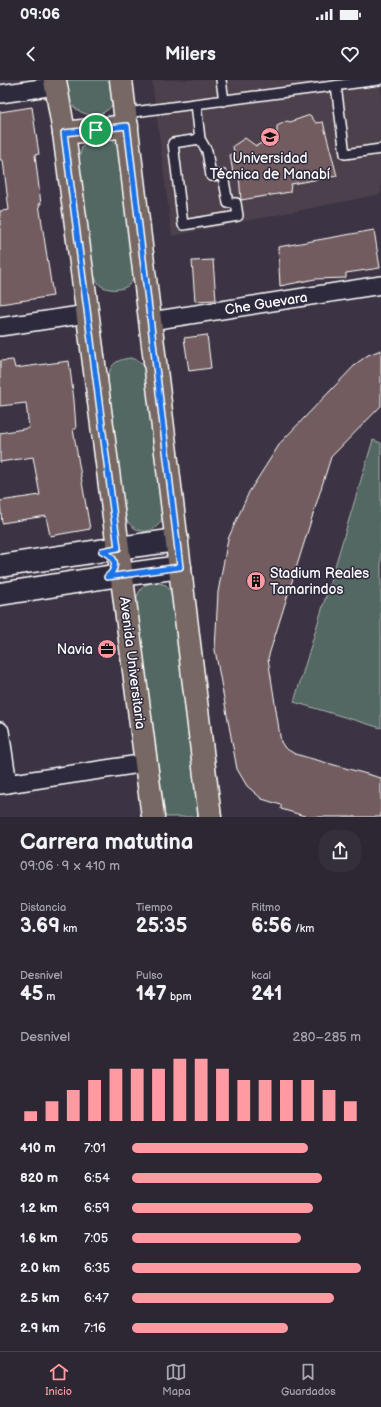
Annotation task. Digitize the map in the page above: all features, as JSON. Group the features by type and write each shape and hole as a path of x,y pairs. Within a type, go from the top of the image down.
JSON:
{"main road":[{"path":"121,80 210,817"},
{"name":"Avenida Universitaria","path":"55,83 64,133 88,314 110,549 146,763 153,817"},
{"path":"64,133 126,120"},
{"path":"0,566 177,540"},
{"path":"0,594 180,567"}],"street":[{"path":"0,94 55,83"},
{"name":"Che Guevara","path":"151,321 381,285"},
{"path":"0,327 88,314"},
{"path":"0,731 4,785 146,763"}],"lane":[{"path":"221,80 224,101"},
{"path":"126,120 196,104 336,86 362,81 379,80"},
{"path":"336,86 345,154 381,149"},
{"path":"196,104 200,139 207,151 210,176 223,175 228,203 236,203 238,216 183,225 173,143 200,139"}],"shaded area":[{"name":"Universidad Técnica de Manabí","path":"152,80 381,80 381,194 172,236"}],"green space":[{"path":"67,80 114,80 116,96 113,104 108,110 94,115 79,111 73,106 69,99"},
{"path":"103,137 114,141 121,150 136,269 130,284 119,289 103,287 93,274 79,159 82,147 93,138"},
{"path":"130,358 140,362 146,369 164,513 157,526 147,531 141,531 135,528 125,517 108,381 111,367 120,360"},
{"path":"373,440 381,443 381,728 294,702"},
{"path":"156,582 166,585 174,596 200,817 165,817 136,599 143,587"}],"building":[{"path":"32,107 39,154 35,155 41,204 39,204 53,296 0,304 0,211 9,210 3,160 0,160 0,112"},
{"path":"310,115 316,123 323,122 337,176 291,184 290,192 241,200 239,175 233,173 230,155 234,152 233,146 245,138 256,146 277,135 277,126 287,121 290,122"},
{"path":"374,230 380,268 346,273 346,278 315,279 280,286 278,247"},
{"path":"213,260 216,300 195,301 192,261"},
{"path":"207,335 211,368 189,371 184,338"},
{"name":"Stadium Reales Tamarindos","path":"381,350 381,406 331,457 268,658 281,742 285,748 295,754 381,778 381,817 308,817 281,809 281,805 262,799 247,786 237,769 215,650 218,592 228,539 249,492 281,442 357,363 368,355"},
{"path":"13,360 15,368 69,361 76,429 73,429 90,529 50,536 46,516 2,523 0,501 40,495 33,457 0,462 0,433 29,428 26,403 0,406 0,361"}],"place":[{"name":"Universidad Técnica de Manabí","path":"270,137"},
{"name":"Stadium Reales Tamarindos","path":"256,581"},
{"name":"Navia","path":"107,649"}],"route":[{"path":"127,126 180,567 107,577 112,573 114,562 108,553 102,551 118,548 64,133 96,130 127,126"}]}
